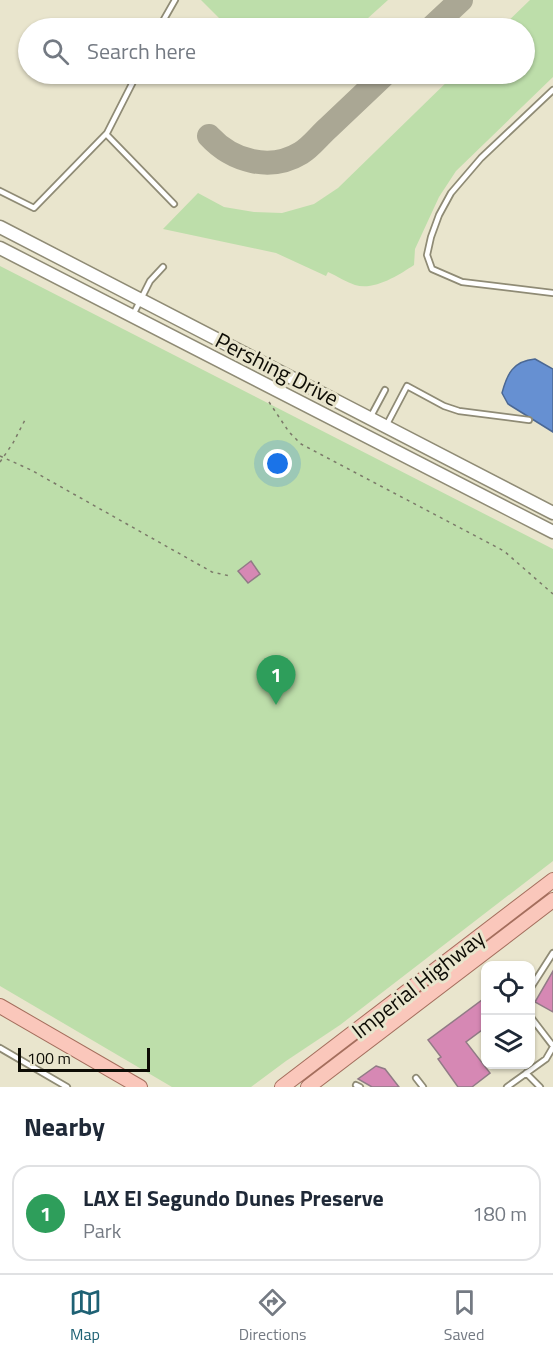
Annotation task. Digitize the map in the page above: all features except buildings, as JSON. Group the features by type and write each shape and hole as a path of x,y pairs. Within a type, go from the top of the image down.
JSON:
{"main road":[{"name":"Pershing Drive","path":"0,227 553,513"},
{"name":"Pershing Drive","path":"0,248 553,531"},
{"name":"Imperial Highway","path":"282,1087 553,880"},
{"name":"Imperial Highway","path":"308,1087 553,900"},
{"path":"0,1006 140,1087"}],"lane":[{"path":"164,18 174,0"},
{"path":"0,191 34,208 106,134 132,84"},
{"path":"553,90 460,181 439,215 427,255 432,268 462,282 553,293"},
{"path":"106,134 174,204"},
{"path":"132,317 150,281 163,267"},
{"path":"386,426 406,386 444,406 459,411 529,420"},
{"path":"370,418 385,390"},
{"path":"535,982 553,953"},
{"path":"507,1087 546,1059 553,1047 535,1022"},
{"path":"0,1048 66,1086"},
{"path":"526,1073 540,1087"},
{"path":"416,1078 423,1087"},
{"path":"529,1087 533,1081"}],"path":[{"path":"269,402 289,432 301,444 504,551 553,594"},
{"path":"0,462 26,418"},
{"path":"0,456 31,470 212,572 230,576"}],"green space":[{"path":"201,0 388,0 368,18 219,18"},
{"path":"530,0 553,0 553,77 456,171 439,197 415,249 414,265 408,269 378,284 362,286 352,284 328,272 326,276 276,253 163,229 198,193 224,207 254,212 282,213 314,204 338,188 445,84 535,84 535,18 511,18"},
{"path":"0,266 553,549 553,861 340,1025 251,1087 172,1087 0,986"}],"water":[{"path":"535,359 553,369 553,432 508,404 502,393 512,370 521,362"}],"taxiway":[{"path":"442,18 461,0"},
{"path":"209,136 229,152 252,161 264,163 289,159 308,148 374,84"}],"place":[{"name":"LAX El Segundo Dunes Preserve","path":"276,705"}]}
